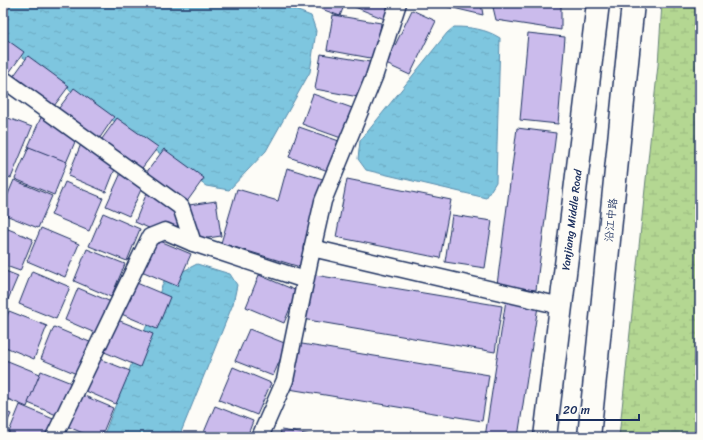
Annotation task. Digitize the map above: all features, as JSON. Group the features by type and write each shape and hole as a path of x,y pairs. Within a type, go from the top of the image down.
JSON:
{"main road":[{"name":"Yanjiang Middle Road","path":"545,437 598,3"},
{"name":"沿江中路","path":"589,437 633,3"}],"lane":[{"path":"260,437 285,380 305,280 323,201 374,77 398,3"},
{"path":"3,79 181,207 193,243"},
{"path":"54,437 150,237 164,231 193,243 305,280"},
{"path":"312,248 561,306"}],"green space":[{"path":"662,3 700,3 700,437 619,437 658,65"}],"water":[{"path":"3,3 277,3 311,16 316,31 310,72 266,151 229,190 206,186 3,43"},
{"path":"454,27 478,29 489,32 500,38 496,182 486,198 366,170 358,159 360,141 447,33"},
{"path":"197,264 230,274 237,285 233,304 179,437 103,437 164,281"}],"building":[{"path":"306,3 345,3 340,16"},
{"path":"345,3 394,3 387,20"},
{"path":"432,3 481,3 483,15"},
{"path":"492,3 561,3 561,30 496,20"},
{"path":"412,10 436,21 410,75 386,64"},
{"path":"333,15 381,23 376,59 327,50"},
{"path":"528,33 565,37 558,124 520,120"},
{"path":"3,37 24,52 6,77 3,75"},
{"path":"321,54 370,62 364,98 315,89"},
{"path":"28,56 69,86 51,110 10,81"},
{"path":"74,88 114,117 97,142 56,112"},
{"path":"313,94 355,109 344,139 302,124"},
{"path":"42,115 80,130 66,163 28,147"},
{"path":"3,116 32,127 11,178 3,175"},
{"path":"117,118 158,147 139,172 99,143"},
{"path":"299,127 342,142 331,172 289,157"},
{"path":"517,128 556,133 536,290 497,285"},
{"path":"81,144 119,159 106,192 68,176"},
{"path":"29,147 67,162 54,195 15,179"},
{"path":"164,149 204,178 186,203 146,173"},
{"path":"287,168 326,180 300,267 221,243 237,189 278,201"},
{"path":"121,173 144,183 129,216 106,206"},
{"path":"347,179 451,200 440,258 336,237"},
{"path":"14,180 52,196 38,228 3,214 3,206"},
{"path":"65,182 103,198 89,231 51,215"},
{"path":"148,190 186,205 172,238 135,222"},
{"path":"216,201 221,236 195,240 189,205"},
{"path":"103,213 140,229 127,261 89,246"},
{"path":"452,215 492,221 485,268 445,262"},
{"path":"3,227 33,239 20,271 3,265"},
{"path":"41,228 79,244 65,277 27,261"},
{"path":"153,238 191,254 177,286 139,270"},
{"path":"87,249 125,264 111,297 74,281"},
{"path":"3,270 18,276 4,309 3,308"},
{"path":"32,271 70,287 56,319 19,304"},
{"path":"309,274 502,306 495,352 302,319"},
{"path":"259,275 297,291 284,323 246,307"},
{"path":"132,281 170,297 157,329 119,313"},
{"path":"78,288 116,304 102,336 65,320"},
{"path":"506,300 538,306 518,437 485,437"},
{"path":"9,311 47,326 34,359 3,346 3,326"},
{"path":"115,319 153,334 140,367 102,351"},
{"path":"54,327 92,343 79,375 41,359"},
{"path":"249,329 287,344 273,376 235,361"},
{"path":"296,343 489,375 482,421 289,389"},
{"path":"92,356 130,371 116,404 79,388"},
{"path":"3,359 40,374 27,407 3,397"},
{"path":"233,367 271,383 257,415 219,400"},
{"path":"41,371 79,386 66,419 28,403"},
{"path":"75,392 113,408 101,437 92,437 62,424"},
{"path":"20,405 58,421 51,437 7,437"},
{"path":"215,406 253,421 247,437 202,437"},
{"path":"3,411 11,414 3,432"},
{"path":"281,430 324,437 280,437"}]}
